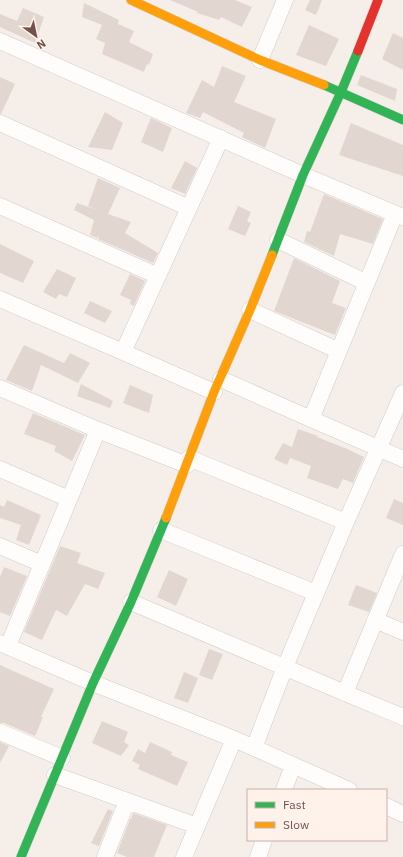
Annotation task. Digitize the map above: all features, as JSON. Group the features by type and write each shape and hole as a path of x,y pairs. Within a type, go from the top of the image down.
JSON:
{"street":[{"path":"131,0 260,60 341,92 403,120"},
{"path":"260,60 285,0"},
{"path":"21,857 62,758 161,530 303,175 341,92 378,0"},
{"path":"0,40 303,175 399,216 367,283 311,419"},
{"path":"0,123 189,208"},
{"path":"123,352 221,138"},
{"path":"0,206 158,276"},
{"path":"278,240 367,283"},
{"path":"0,298 123,352 311,419 403,459"},
{"path":"250,310 339,351"},
{"path":"0,388 98,430 188,461 346,522"},
{"path":"254,748 285,667 316,593 403,393"},
{"path":"98,430 42,564 4,644 94,684 234,739 347,789"},
{"path":"0,469 69,500"},
{"path":"161,530 316,593"},
{"path":"0,546 42,564"},
{"path":"345,693 403,554"},
{"path":"131,602 403,717"},
{"path":"375,620 403,632"},
{"path":"0,732 62,758"},
{"path":"184,857 234,739"},
{"path":"284,789 293,766"},
{"path":"55,775 197,826"},
{"path":"105,857 127,801"},
{"path":"387,806 403,814"},
{"path":"258,857 264,841"}],"building":[{"path":"170,0 235,0 252,7 242,27 221,17 219,20 197,13 198,12"},
{"path":"310,0 322,0 316,15 305,10"},
{"path":"84,3 119,20 118,24 134,31 129,42 153,54 149,65 147,64 144,72 102,54 105,43 96,39 102,25 82,17"},
{"path":"23,8 44,17 35,43 0,27 0,14 17,21"},
{"path":"309,25 339,39 326,66 296,55"},
{"path":"393,33 403,38 403,70 382,59"},
{"path":"222,66 246,76 234,102 276,119 265,148 242,137 244,133 203,112 200,118 186,113 202,80 214,87"},
{"path":"361,75 397,89 395,101 357,85"},
{"path":"0,77 15,84 1,114 0,114"},
{"path":"105,112 123,123 112,150 88,147"},
{"path":"151,118 172,128 163,152 141,142"},
{"path":"351,123 403,145 403,176 339,155"},
{"path":"185,161 197,168 185,194 171,188"},
{"path":"98,178 120,188 108,214 131,222 125,233 158,253 153,263 98,239 99,235 97,238 90,235 94,220 74,210 77,203 98,210 88,206"},
{"path":"324,194 383,219 373,244 340,234 334,256 304,242 307,231 310,232"},
{"path":"238,206 251,212 247,221 251,223 245,236 228,229"},
{"path":"0,244 34,261 23,283 0,273"},
{"path":"294,258 340,281 332,303 346,308 335,335 274,311"},
{"path":"57,269 76,278 67,297 59,294 56,299 43,292"},
{"path":"130,274 145,281 134,306 130,304 131,300 120,295"},
{"path":"90,301 112,311 105,323 84,313"},
{"path":"24,345 64,363 70,353 90,363 78,383 41,365 32,391 6,380"},
{"path":"81,384 113,401 110,408 77,396"},
{"path":"130,385 153,395 149,413 123,403"},
{"path":"33,413 85,435 72,461 54,451 56,446 24,434"},
{"path":"298,429 318,436 317,437 364,457 353,483 343,479 338,489 307,478 311,466 290,458 287,465 274,459 283,443 292,447"},
{"path":"394,499 403,503 403,525 386,518"},
{"path":"7,500 41,515 29,545 16,540 21,525 0,518 0,505 4,507"},
{"path":"60,546 81,553 77,563 105,573 98,589 85,584 67,616 56,610 42,640 24,632"},
{"path":"4,567 27,576 10,616 0,612 0,577"},
{"path":"169,570 188,579 176,606 157,597"},
{"path":"356,585 377,593 369,612 348,605"},
{"path":"209,649 223,654 212,680 199,675"},
{"path":"0,665 54,689 41,717 43,717 35,736 4,723 0,723"},
{"path":"184,672 198,678 188,703 174,698"},
{"path":"102,721 128,732 124,742 129,745 121,756 92,743"},
{"path":"0,742 9,746 0,763"},
{"path":"150,742 172,752 171,755 188,762 177,786 138,769 140,765 132,761 138,749 145,753"},
{"path":"108,809 113,811 99,846 91,843"},
{"path":"133,813 167,825 154,857 127,857 117,853"}],"traffic: fast":[{"path":"272,255 303,175 358,51"},
{"path":"324,85 403,120"},
{"path":"21,857 93,683 131,602 166,518"}],"traffic: slow":[{"path":"131,0 260,60 324,85"},
{"path":"166,518 214,392 272,255"}],"traffic: jam":[{"path":"358,51 378,0"}]}
